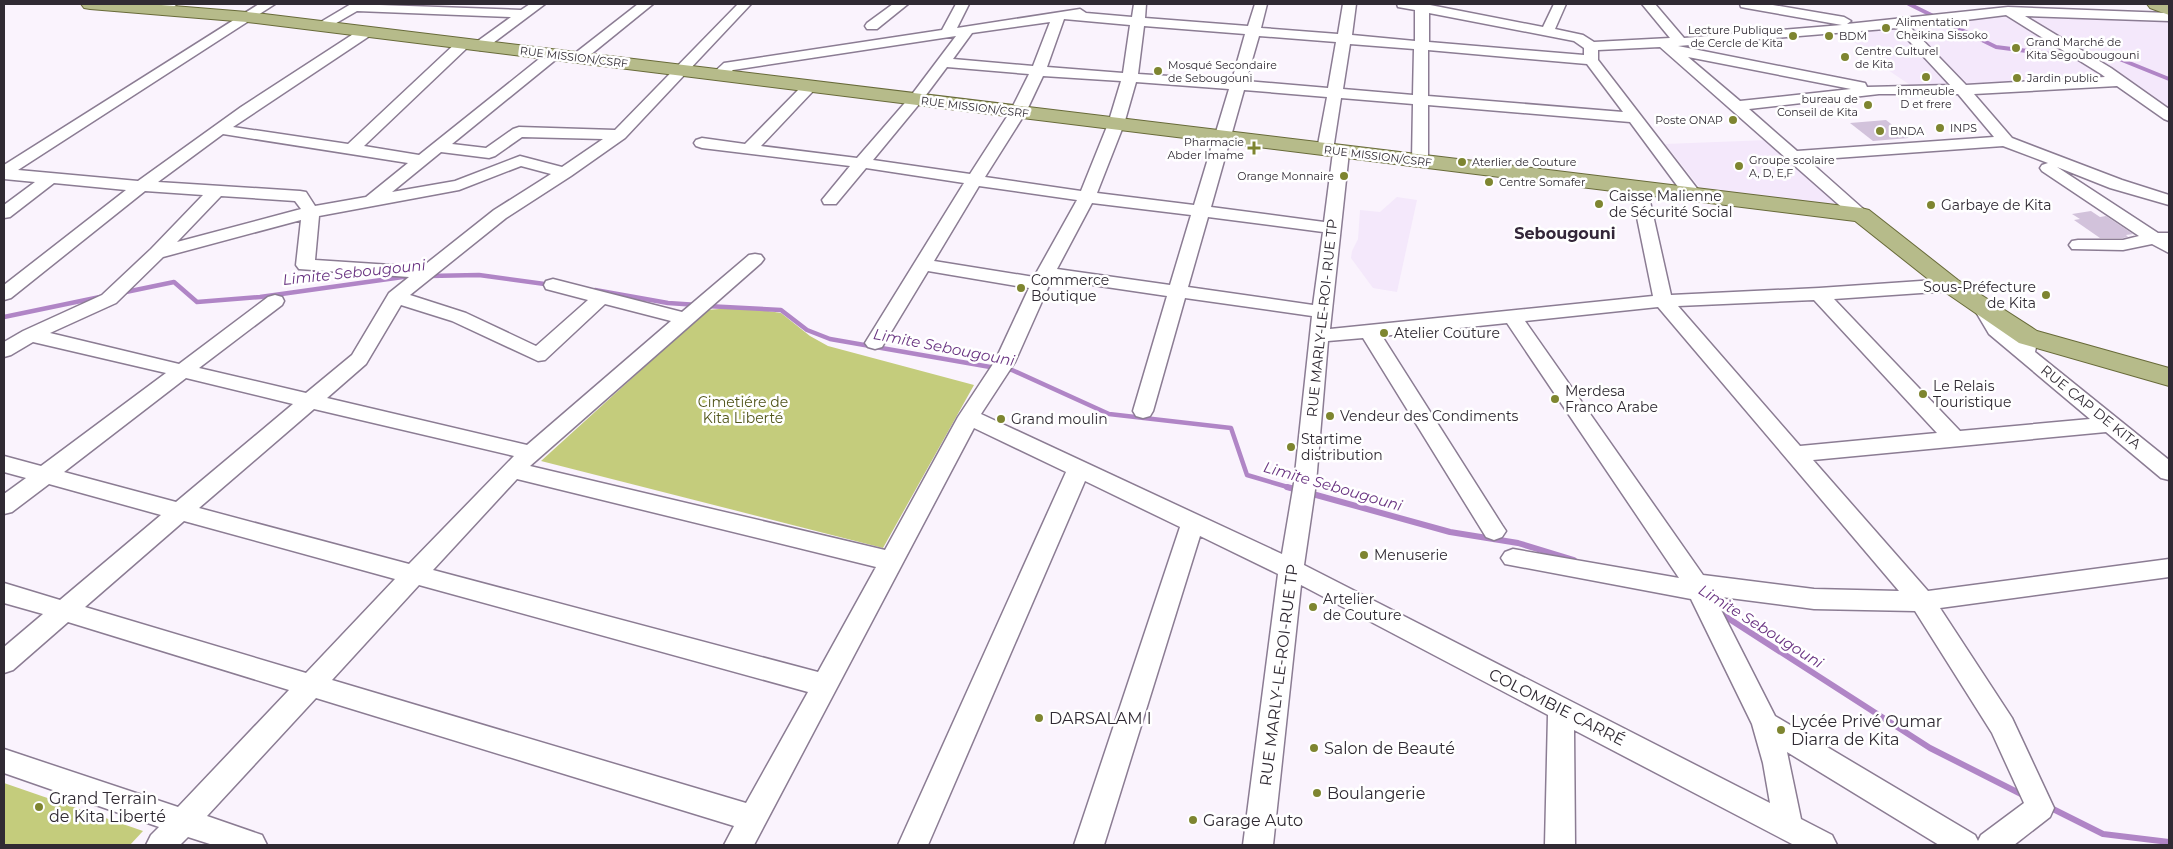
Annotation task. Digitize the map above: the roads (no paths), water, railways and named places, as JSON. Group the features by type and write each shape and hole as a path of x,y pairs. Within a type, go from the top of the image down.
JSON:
{"main road":[{"name":"RUE MISSION/CSRF","path":"90,4 166,7 1861,215"},
{"path":"2156,4 2169,10"},
{"path":"1861,215 1950,285 1982,307 2026,345 2169,377"}],"street":[{"path":"4,173 268,4"},
{"path":"352,149 472,45 525,14 538,4"},
{"path":"579,57 646,4"},
{"path":"4,662 359,359 396,297 424,273 500,214 565,173 619,135 744,4"},
{"path":"872,26 901,4"},
{"path":"947,33 962,4"},
{"path":"1143,411 1261,4"},
{"name":"RUE MARLY-LE-ROI- RUE TP","path":"1303,494 1332,228 1335,94 1350,4"},
{"path":"1403,4 1440,7 1578,38 1591,53 1635,118 1693,195"},
{"path":"1547,32 1560,4"},
{"path":"1648,4 1672,45 1737,106 1861,215"},
{"path":"1746,4 1874,26"},
{"path":"321,26 358,5 525,14"},
{"path":"718,75 729,66 1132,5 1136,22 1130,77 1116,124 1087,196 1043,279 999,369 969,416 739,845"},
{"path":"1420,161 1422,7"},
{"path":"1062,16 1421,45 1591,53 1900,24 2002,7 2169,18"},
{"path":"2002,7 2119,81 2169,116"},
{"path":"875,342 1018,112 1062,16"},
{"path":"1900,24 1962,89 2006,140 2165,241"},
{"path":"830,200 915,100 968,29"},
{"path":"4,294 142,186 219,129 366,32"},
{"path":"1757,36 1790,71 1822,96"},
{"path":"1672,45 1879,90"},
{"path":"370,202 554,54"},
{"path":"944,62 1635,118"},
{"path":"1737,106 1879,90 1962,89 2119,81"},
{"path":"748,149 809,87"},
{"path":"219,129 422,160"},
{"path":"438,147 489,153 519,132 619,135"},
{"path":"1794,156 2006,140 2116,184 2169,200"},
{"path":"702,143 862,163 974,181 1332,228"},
{"path":"157,253 311,212 459,185 520,161 565,173"},
{"path":"4,173 142,186 300,196 311,212 305,265 424,273"},
{"path":"4,213 51,178"},
{"path":"1639,188 1663,301 1922,601 2002,726 2040,808 1991,845"},
{"path":"4,351 30,335 109,299 157,253 216,191"},
{"path":"2110,207 2142,200 2169,203"},
{"path":"2078,245 2123,246 2165,241"},
{"path":"162,845 512,470 755,259"},
{"path":"922,264 1043,279 1178,292 1322,312"},
{"path":"553,285 686,319"},
{"path":"1319,336 1663,301 1819,294 1950,285"},
{"path":"1819,294 1954,438"},
{"path":"396,297 459,318 538,355 602,297"},
{"path":"4,506 275,301"},
{"path":"1512,316 1697,587 1765,724 1777,762 1788,828"},
{"path":"1369,331 1494,531"},
{"path":"30,335 531,453"},
{"name":"RUE CAP DE KITA","path":"2026,345 2111,424 2146,451 2169,472"},
{"name":"COLOMBIE CARRÉ","path":"969,416 1291,569 1817,844"},
{"path":"1795,454 2111,424"},
{"path":"2146,451 2169,449"},
{"path":"4,464 824,685"},
{"path":"913,845 1079,468"},
{"path":"512,470 891,561"},
{"name":"RUE MARLY-LE-ROI-RUE TP","path":"1258,845 1291,569 1303,494"},
{"path":"1090,845 1193,523"},
{"path":"1513,558 1697,587 1814,599 1922,601 2169,568"},
{"path":"4,593 753,818"},
{"path":"1560,845 1561,710"},
{"path":"1765,724 1965,845"},
{"path":"4,761 252,845"}],"waterway":[{"path":"1909,4 1996,47 2066,56 2088,55 2117,58 2169,79"},
{"name":"Limite Sebougouni","path":"428,276 479,275 552,285"},
{"name":"Limite Sebougouni","path":"121,293 174,282 197,302 260,297 410,276"},
{"name":"Limite Sebougouni","path":"595,290 668,303 698,305"},
{"name":"Limite Sebougouni","path":"4,317 100,297"},
{"name":"Limite Sebougouni","path":"706,306 781,310 807,330 830,339 996,368"},
{"name":"Limite Sebougouni","path":"1005,369 1012,370 1109,414 1231,428 1247,475 1291,488"},
{"name":"Limite Sebougouni","path":"1287,487 1298,490"},
{"name":"Limite Sebougouni","path":"1309,493 1450,532 1518,543 1574,560"},
{"name":"Limite Sebougouni","path":"1720,613 1930,748 2023,795"},
{"name":"Limite Sebougouni","path":"2049,807 2103,834 2169,842"}],"place":[{"name":"Alimentation Cheikina Sissoko","path":"1886,28"},
{"name":"Lecture Publique de Cercle de Kita","path":"1793,36"},
{"name":"BDM","path":"1829,36"},
{"name":"Grand Marché de Kita Segoubougouni","path":"2016,48"},
{"name":"Centre Culturel de Kita","path":"1845,57"},
{"name":"Mosqué Secondaire de Sebougouni","path":"1158,71"},
{"name":"immeuble D et frere","path":"1926,77"},
{"name":"Jardin public","path":"2017,78"},
{"name":"bureau de Conseil de Kita","path":"1868,105"},
{"name":"Poste ONAP","path":"1733,120"},
{"name":"INPS","path":"1940,128"},
{"name":"BNDA","path":"1880,131"},
{"name":"Pharmacie Abder Imame","path":"1254,148"},
{"name":"Aterlier de Couture","path":"1462,162"},
{"name":"Groupe scolaire A, D, E,F","path":"1739,166"},
{"name":"Orange Monnaire","path":"1344,176"},
{"name":"Centre Somafer","path":"1489,182"},
{"name":"Caisse Malienne de Sécurité Social","path":"1599,204"},
{"name":"Garbaye de Kita","path":"1931,205"},
{"name":"Commerce Boutique","path":"1021,288"},
{"name":"Sous-Préfecture de Kita","path":"2046,295"},
{"name":"Atelier Couture","path":"1384,333"},
{"name":"Le Relais Touristique","path":"1923,394"},
{"name":"Merdesa Franco Arabe","path":"1555,399"},
{"name":"Vendeur des Condiments","path":"1330,416"},
{"name":"Grand moulin","path":"1001,419"},
{"name":"Startime distribution","path":"1291,447"},
{"name":"Menuserie","path":"1364,555"},
{"name":"Artelier de Couture","path":"1313,607"},
{"name":"DARSALAM I","path":"1039,718"},
{"name":"Lycée Privé Oumar Diarra de Kita","path":"1781,730"},
{"name":"Salon de Beauté","path":"1314,748"},
{"name":"Boulangerie","path":"1317,793"},
{"name":"Grand Terrain de Kita Liberté","path":"39,807"},
{"name":"Garage Auto","path":"1193,820"}],"district":[{"name":"Sebougouni","path":"1565,233"}],"park label":[{"name":"Cimetiére de Kita Liberté","path":"743,410"}]}
